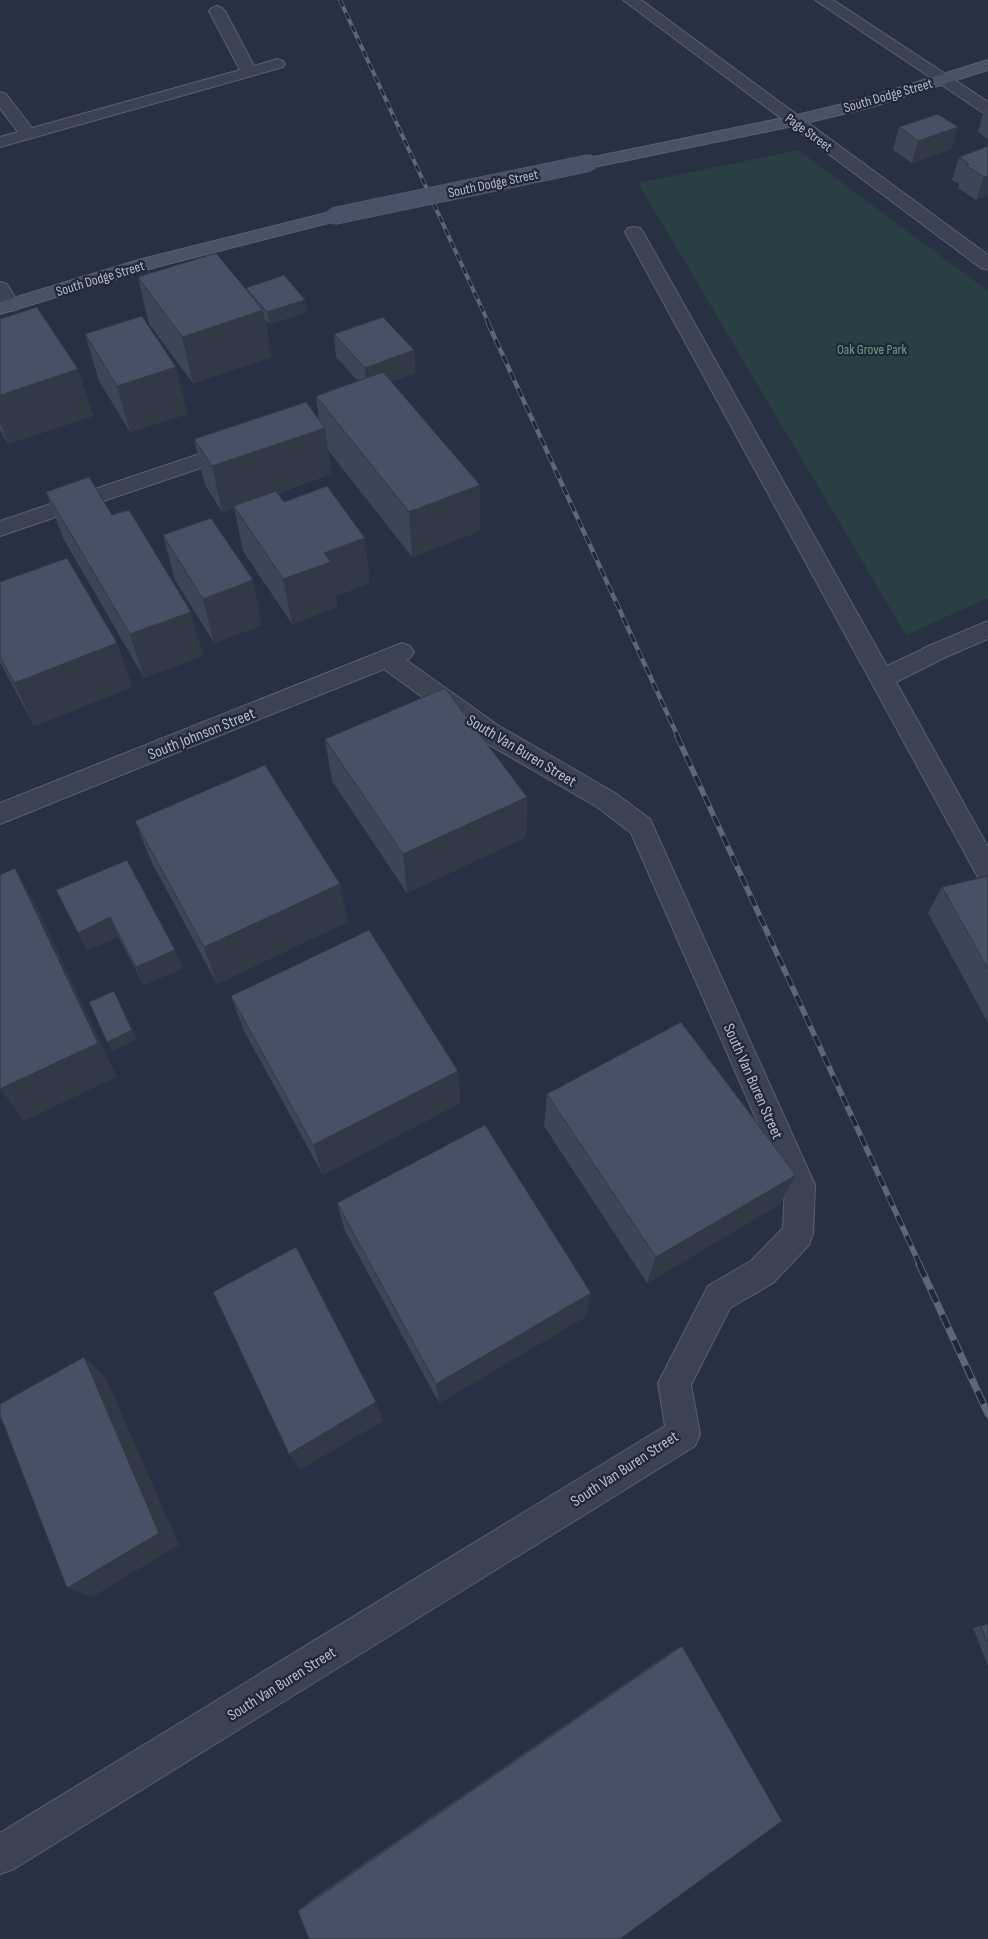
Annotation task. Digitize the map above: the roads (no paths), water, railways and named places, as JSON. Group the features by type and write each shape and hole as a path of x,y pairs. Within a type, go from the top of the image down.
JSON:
{"main road":[{"name":"South Dodge Street","path":"6,306 149,263 334,216 793,121 868,103 988,65"}],"street":[{"name":"Page Street","path":"631,0 988,264"},
{"path":"824,0 988,109"},
{"path":"217,10 249,72"},
{"path":"0,142 277,64"},
{"path":"0,97 28,134"},
{"path":"634,232 988,871"},
{"path":"0,288 6,306"},
{"path":"0,529 254,442"},
{"path":"881,678 988,629"},
{"name":"South Johnson Street","path":"0,814 394,655"},
{"name":"South Van Buren Street","path":"0,1855 683,1434 674,1383 719,1297 762,1272 798,1234 800,1185 641,826 606,800 490,733 394,655"}],"railway":[{"path":"340,0 489,324"},
{"path":"488,323 678,737"},
{"path":"677,736 920,1265"},
{"path":"919,1264 988,1414"}],"park label":[{"name":"Oak Grove Park","path":"872,349"}]}
